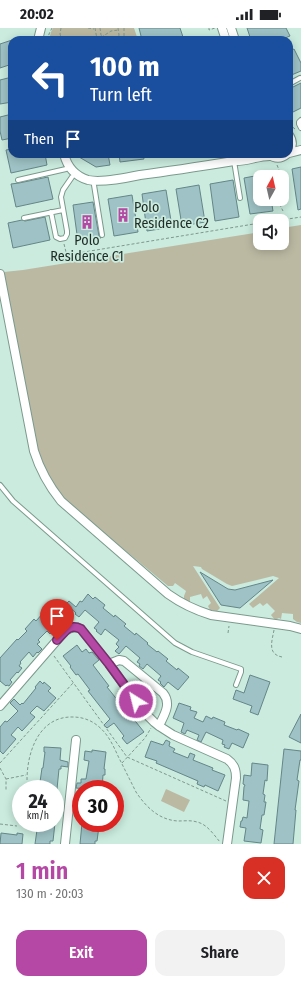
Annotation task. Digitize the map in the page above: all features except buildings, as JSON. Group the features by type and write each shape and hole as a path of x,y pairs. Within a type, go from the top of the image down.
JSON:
{"street":[{"path":"62,158 66,169 72,177 80,182 94,185 124,178"},
{"path":"66,158 69,166 75,173 82,178 95,181 234,161 243,161 255,158"},
{"path":"234,161 243,158"},
{"path":"0,274 34,451 44,477 55,494 68,508 178,601 194,609 211,614 275,624 301,626"},
{"path":"290,626 301,629"},
{"path":"0,706 68,628 77,627 81,629 109,664 143,711 156,724 173,735 231,762 236,772 227,844"},
{"path":"109,664 118,660 124,661 166,696 168,705 156,724"},
{"path":"65,844 76,740"}],"lane":[{"path":"301,120 298,124 301,128"},
{"path":"234,161 240,198"},
{"path":"18,180 66,169"},
{"path":"51,212 56,236 62,239 67,234 61,201 62,194 72,177"},
{"path":"94,185 102,235"},
{"path":"24,218 63,210"},
{"path":"0,485 13,501 176,643 192,652 241,669 236,685"}],"path":[{"path":"88,28 95,28"},
{"path":"209,28 209,30 215,28"},
{"path":"104,36 111,31 118,29"},
{"path":"272,158 279,170"},
{"path":"280,206 283,211"},
{"path":"289,219 301,217"},
{"path":"64,244 66,252 72,254 253,224"},
{"path":"275,624 271,647 275,654 282,657"},
{"path":"49,649 127,757 232,804"},
{"path":"0,763 73,683"},
{"path":"26,780 30,752 37,738 49,725 65,717 84,718 97,725 108,737 140,798 152,811 171,820 198,822 207,828 222,844"},
{"path":"122,763 156,724"},
{"path":"0,768 6,780 6,790"},
{"path":"6,780 27,775"},
{"path":"0,824 12,825"}],"shaded area":[{"path":"53,28 134,28 137,36 50,36"},
{"path":"301,225 301,623 293,619 293,614 282,613 281,619 279,618 275,620 271,615 275,611 267,603 263,606 260,603 253,608 249,604 279,578 273,576 232,586 201,567 193,566 220,608 217,611 210,610 208,606 211,603 207,596 203,599 201,594 190,597 190,603 184,599 186,591 175,583 173,586 168,586 62,497 49,476 36,445 4,272 253,233 253,250 289,250 289,227"},
{"path":"166,789 190,800 184,812 161,801"}],"place":[{"name":"Polo Residence C2","path":"123,215"},
{"name":"Polo Residence C1","path":"87,222"}],"route":[{"path":"57,640 68,628 77,627 81,629 136,701"}]}
